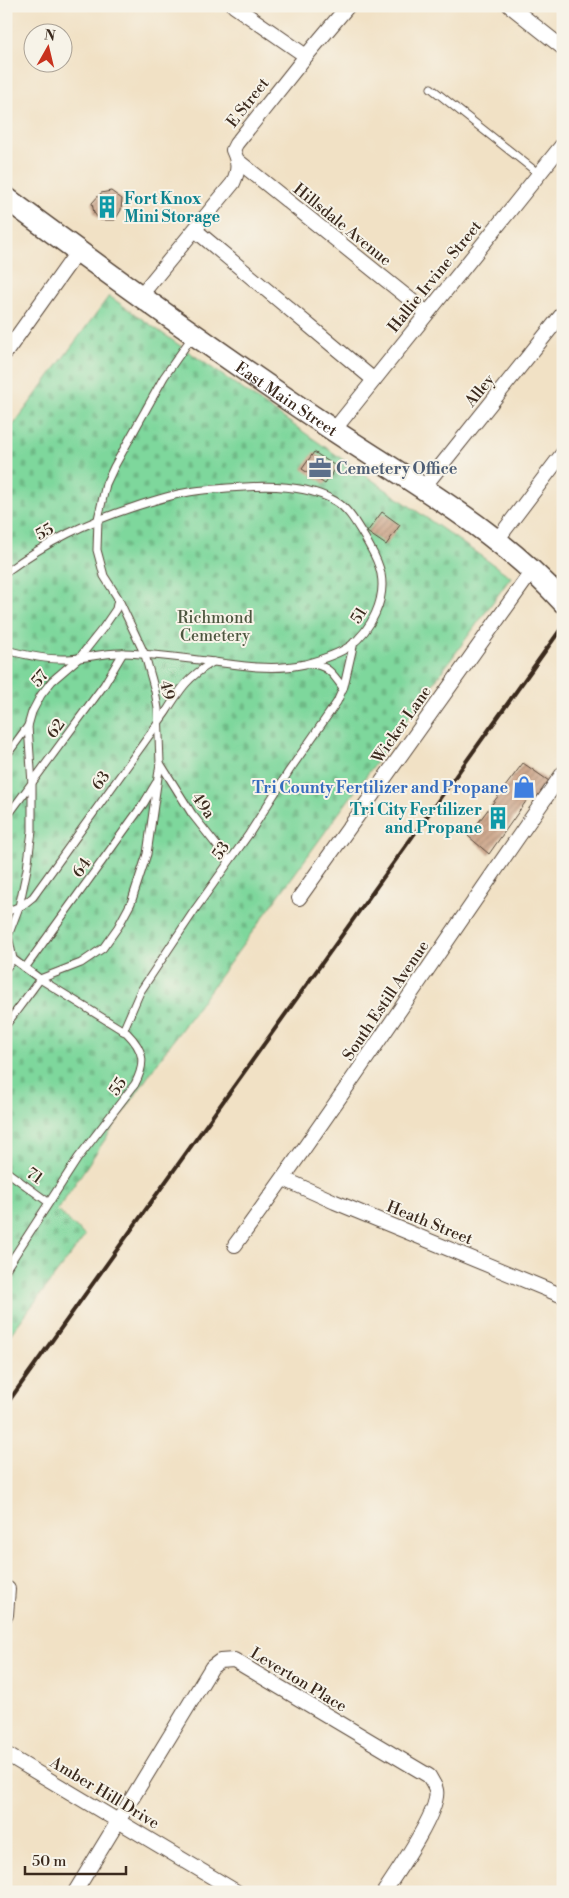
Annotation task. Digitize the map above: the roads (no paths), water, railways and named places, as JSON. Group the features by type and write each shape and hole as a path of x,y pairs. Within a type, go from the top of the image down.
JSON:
{"main road":[{"name":"East Main Street","path":"6,198 193,334 423,488 497,540 563,602"}],"street":[{"path":"234,6 306,56"},
{"name":"E Street","path":"140,296 233,183 237,174 238,161 233,150 236,144 348,6"},
{"path":"510,6 563,48"},
{"name":"Hallie Irvine Street","path":"334,430 563,144"},
{"name":"Hillsdale Avenue","path":"238,161 428,314"},
{"path":"195,230 374,380"},
{"path":"6,352 78,251"},
{"name":"Alley","path":"423,488 563,313"},
{"path":"497,540 563,452"},
{"name":"Wicker Lane","path":"299,898 532,571"},
{"name":"South Estill Avenue","path":"236,1245 563,773"},
{"name":"Heath Street","path":"284,1178 335,1202 563,1296"},
{"path":"6,1615 8,1589"},
{"name":"Leverton Place","path":"75,1892 212,1667 220,1662 234,1660 429,1776 436,1790 436,1801 412,1850 384,1892"},
{"name":"Amber Hill Drive","path":"6,1754 238,1892"}],"lane":[{"path":"431,88 539,174"},
{"name":"49","path":"40,979 92,957 104,948 118,927 136,890 147,854 160,763 156,691 145,655 118,598 104,576 97,550 98,519 106,484 114,467 164,377 193,334"},
{"name":"51","path":"6,650 56,659 123,652 273,668 306,663 340,652 361,636 376,614 382,592 381,573 373,551 354,520 336,502 326,497 290,487 253,486 214,489 160,498 98,519"},
{"name":"55","path":"6,572 56,539 98,519"},
{"name":"57","path":"13,959 8,936 18,907 27,869 32,830 32,784 28,726 32,712 40,695 52,681 80,657 112,616 116,609 118,598"},
{"name":"53","path":"123,1031 140,992 196,908 249,834 289,771 328,717 343,688 354,642"},
{"name":"62","path":"6,818 104,684 123,652"},
{"name":"63","path":"6,912 33,897 159,721 181,687 191,676 213,662"},
{"path":"306,663 326,668 334,674 343,688"},
{"path":"6,756 28,726"},
{"name":"49a","path":"160,763 192,814 229,861"},
{"name":"64","path":"25,968 144,803 158,780"},
{"name":"55","path":"6,954 40,979 123,1031 135,1041 140,1050 142,1062 141,1073 119,1107 78,1158 6,1269"},
{"path":"6,968 13,959"},
{"path":"6,1025 40,979"},
{"name":"71","path":"6,1171 48,1202"}],"railway":[{"path":"6,1405 563,626"}],"place":[{"name":"Fort Knox Mini Storage","path":"107,207"},
{"name":"Cemetery Office","path":"320,468"},
{"name":"Tri County Fertilizer and Propane","path":"524,787"},
{"name":"Tri City Fertilizer and Propane","path":"498,818"}],"park label":[{"name":"Richmond Cemetery","path":"215,626"}]}
